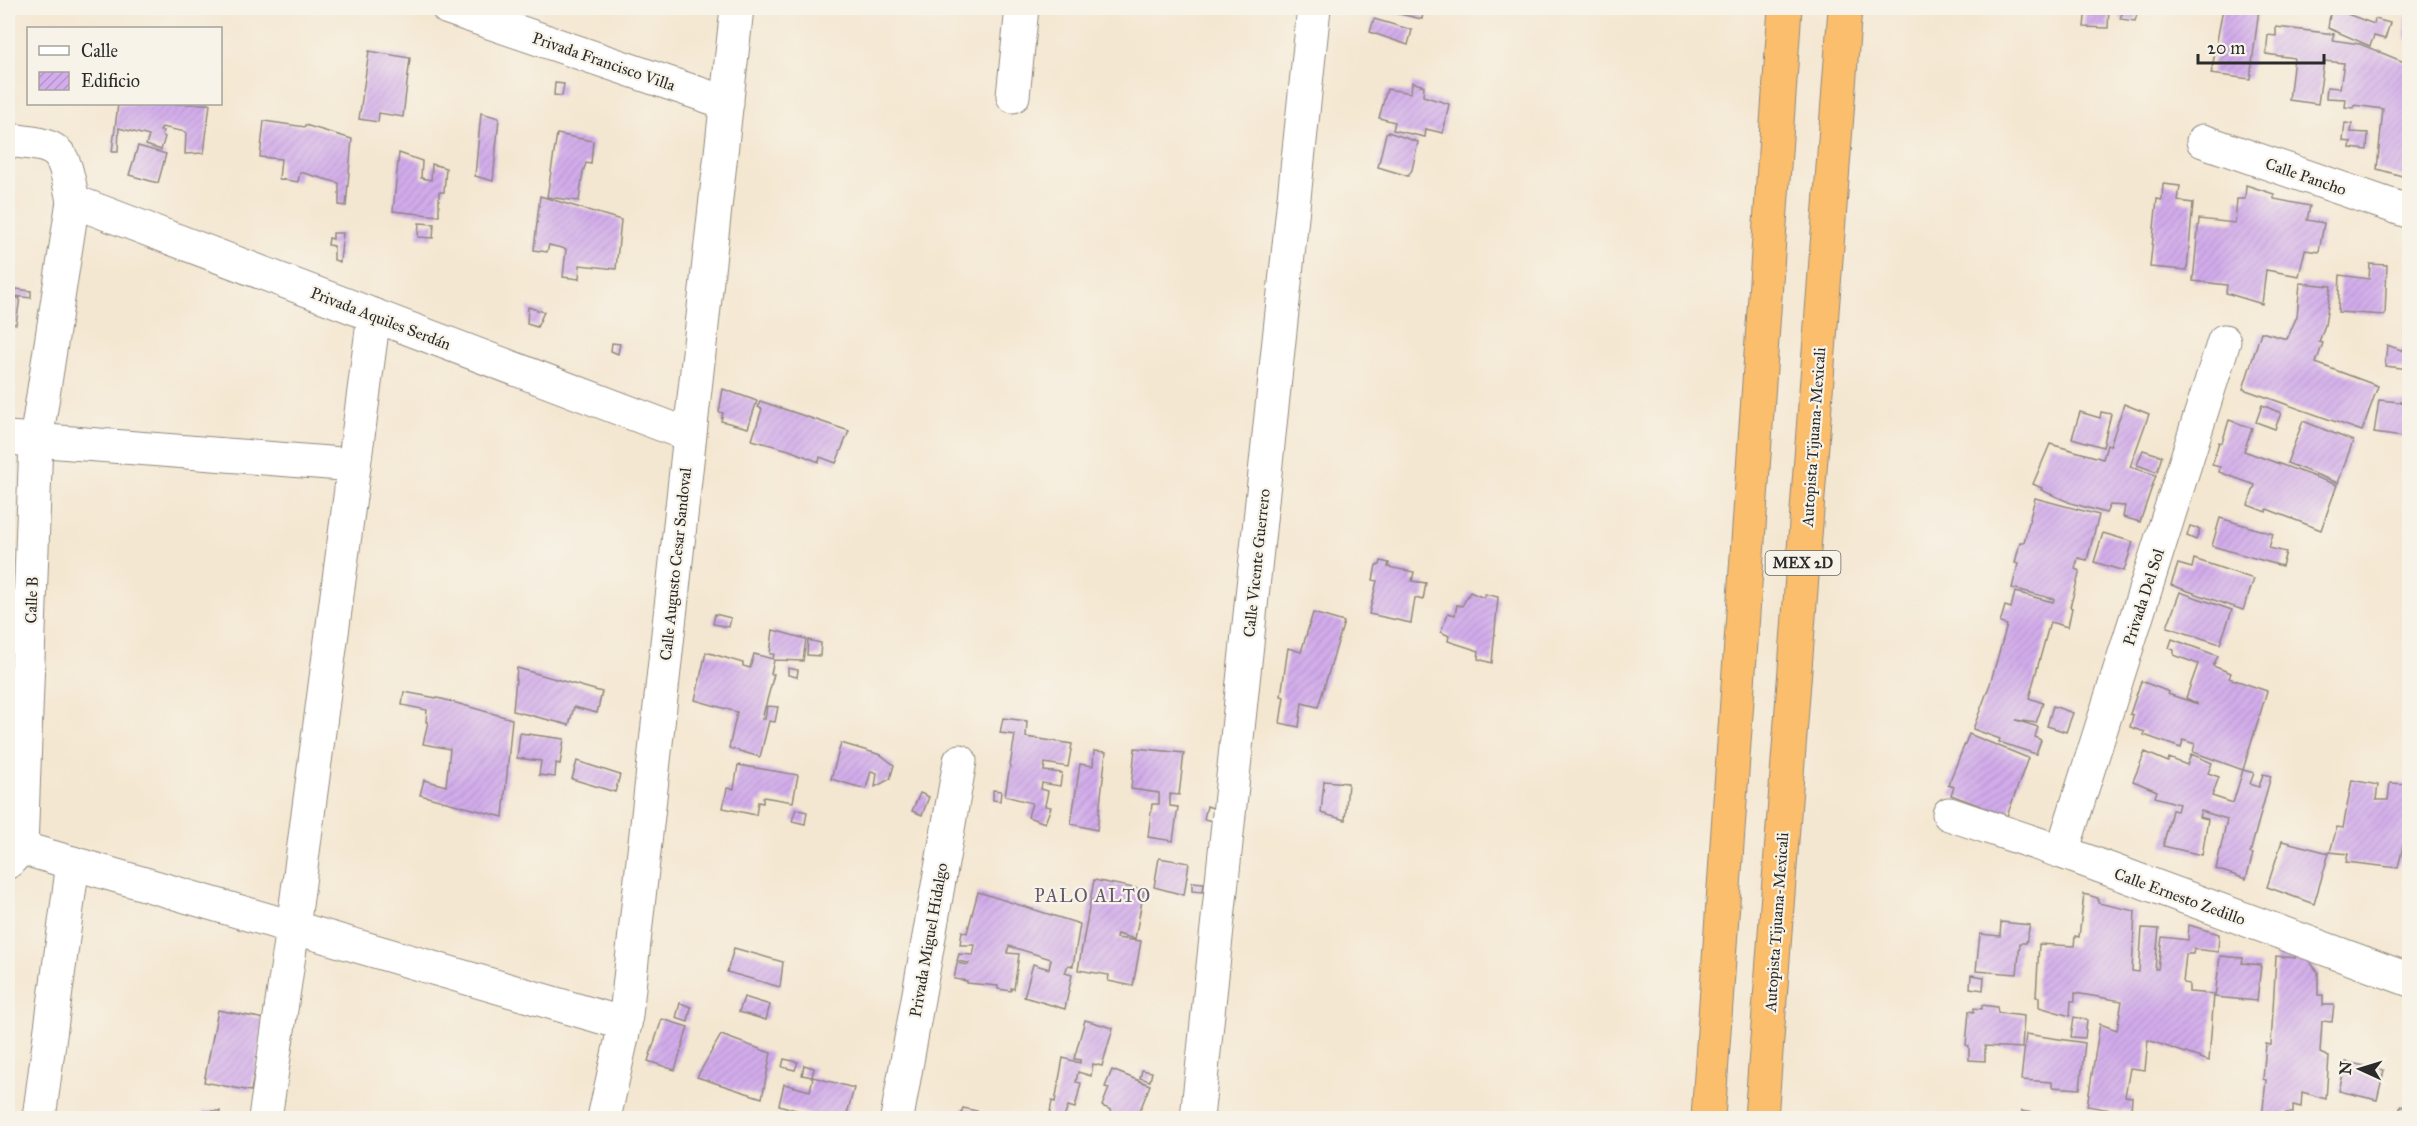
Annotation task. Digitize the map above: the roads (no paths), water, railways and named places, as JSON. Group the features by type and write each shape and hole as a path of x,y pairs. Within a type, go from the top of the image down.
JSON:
{"highway":[{"name":"MEX 2D","path":"1708,1119 1785,8"},
{"name":"Autopista Tijuana-Mexicali","path":"1761,1119 1845,8"}],"street":[{"name":"Privada Francisco Villa","path":"448,8 727,103"},
{"name":"Calle Augusto Cesar Sandoval","path":"604,1119 625,1024 688,435 737,8"},
{"path":"1012,96 1022,8"},
{"name":"Calle Vicente Guerrero","path":"1197,1119 1314,8"},
{"path":"8,140 41,144 60,153 66,167 73,201 22,440 354,465"},
{"name":"Calle Pancho","path":"2203,141 2409,212"},
{"name":"Privada Aquiles Serdán","path":"73,201 688,435"},
{"path":"265,1119 293,928 374,315"},
{"name":"Privada Del Sol","path":"2061,852 2224,341"},
{"name":"Calle B","path":"14,855 22,440"},
{"name":"Privada Miguel Hidalgo","path":"897,1119 960,761"},
{"name":"Calle Ernesto Zedillo","path":"1949,814 2061,852 2409,980"},
{"path":"14,855 73,863 625,1024"},
{"path":"39,1119 73,863"}],"district":[{"name":"PALO ALTO","path":"1093,896"}]}
